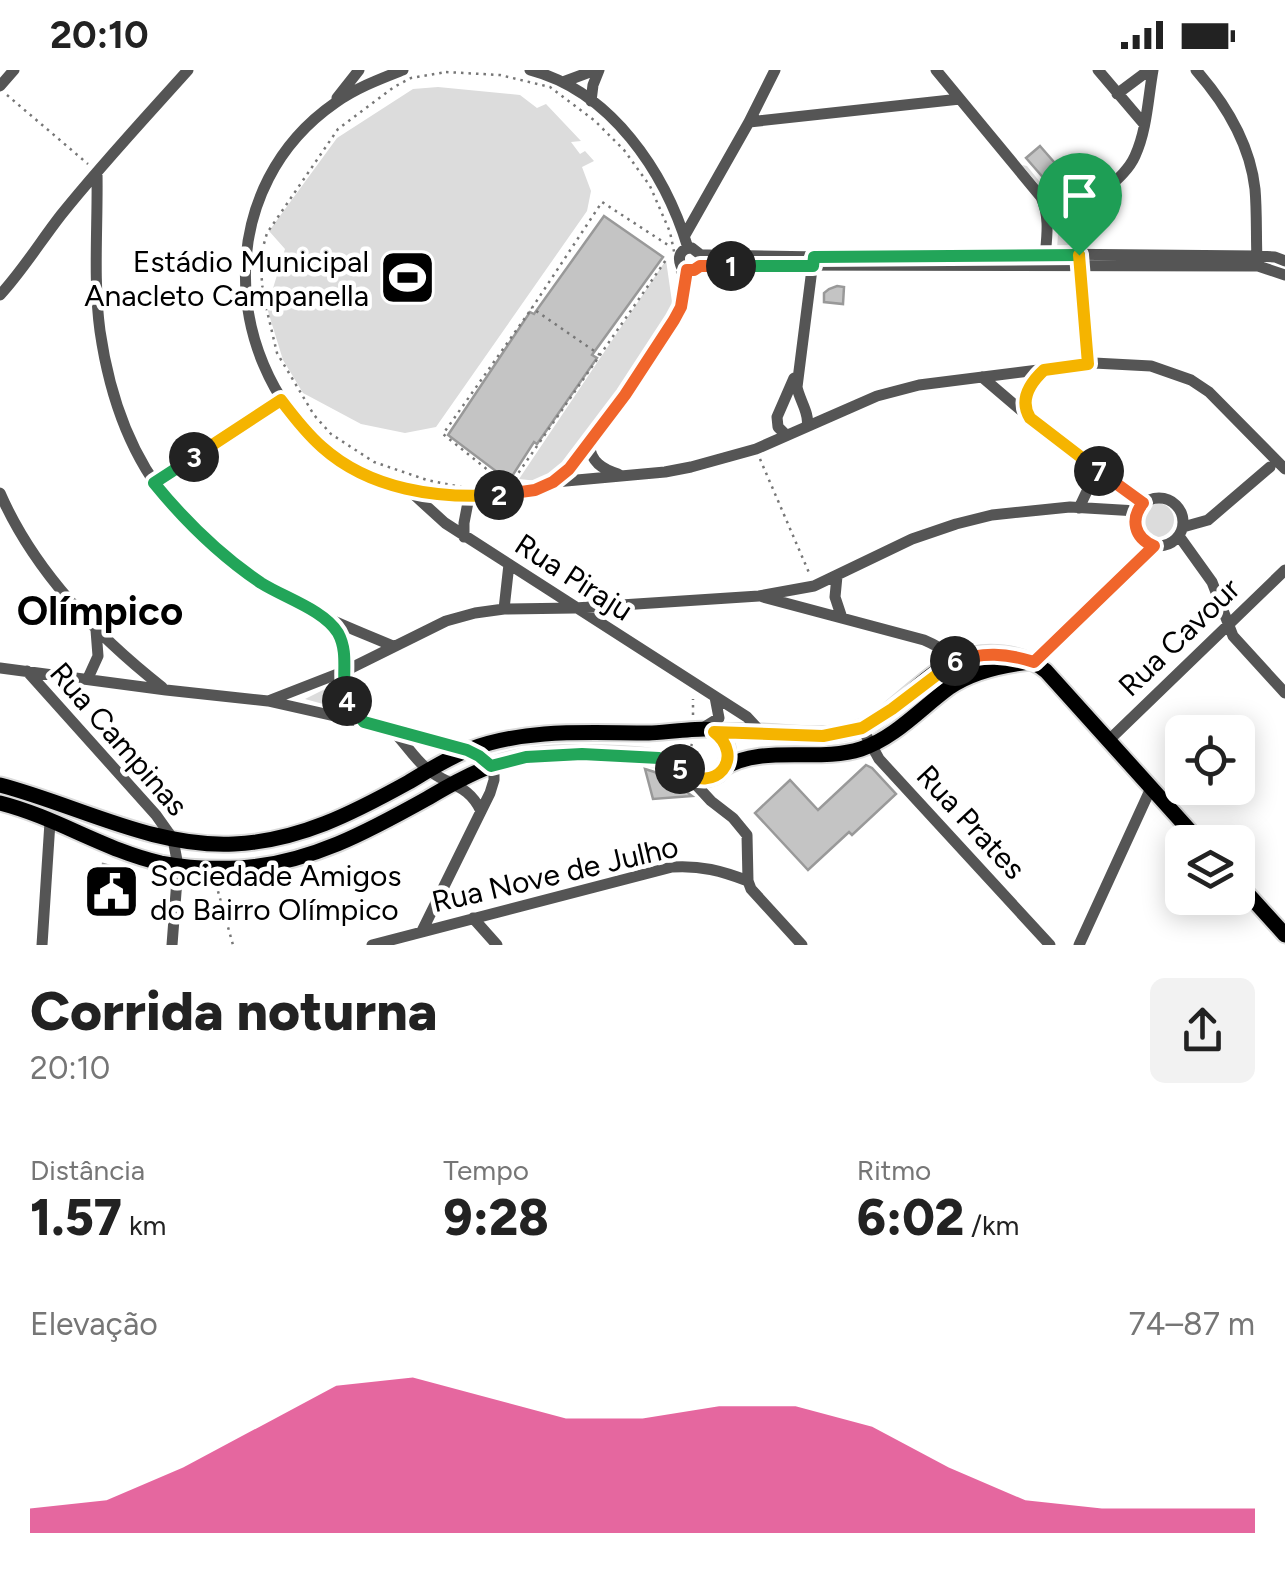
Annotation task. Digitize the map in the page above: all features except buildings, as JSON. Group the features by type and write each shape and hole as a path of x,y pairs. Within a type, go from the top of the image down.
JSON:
{"main road":[{"path":"691,737 761,732 823,736 862,728 957,660 1011,654 1034,662 1055,681 1184,825"},
{"path":"0,804 158,862 212,868 263,865 315,853 369,830 491,766 526,757 597,754 659,758 703,780 746,758 844,753 885,737 966,678 1034,662"},
{"path":"0,784 173,840 232,844 307,832 354,812 467,750 527,734 722,737 728,758 720,772"},
{"path":"688,770 678,760 691,737"},
{"path":"1255,902 1285,935"}],"street":[{"path":"0,87 14,70"},
{"path":"0,295 97,172 188,70"},
{"path":"359,70 287,151 258,202 247,237 247,313 281,400 324,449 359,472 411,492 470,497 535,490 569,469 625,395 674,320 696,263 696,249 687,242 671,200 646,156 591,102 563,82 530,70"},
{"path":"332,104 404,70"},
{"path":"563,82 597,70"},
{"path":"591,102 597,70"},
{"path":"775,70 679,258 681,266 813,261 1257,261 1275,257 1285,261"},
{"path":"936,70 1041,197 1048,224 1044,260"},
{"path":"1098,70 1144,124"},
{"path":"1117,94 1151,70"},
{"path":"1080,261 1078,229 1082,216 1136,156 1151,70"},
{"path":"1196,70 1230,115 1250,164 1255,188 1257,261"},
{"path":"748,122 960,99"},
{"path":"97,172 100,331 122,422 154,483 173,507 237,565 274,591 393,646"},
{"path":"808,425 797,387 813,261"},
{"path":"1257,261 1285,275"},
{"path":"553,482 691,467 756,449 808,425 919,384 1088,364 1151,366 1192,380 1209,392 1285,469"},
{"path":"786,435 778,428 777,417 798,370"},
{"path":"1030,418 1026,411 1027,393 1044,370"},
{"path":"982,377 1140,507"},
{"path":"154,483 281,400"},
{"path":"589,444 596,463 623,476"},
{"path":"1079,508 1092,466"},
{"path":"1140,507 1135,520 1140,536 1154,546 1164,546 1181,532 1208,520 1270,466"},
{"name":"Rua Piraju","path":"411,492 464,536 747,717 761,732"},
{"path":"0,493 6,520 58,586 96,630 166,690"},
{"path":"464,536 470,497"},
{"path":"268,701 345,670 446,621 504,609 758,596 814,586 912,539 956,524 1026,510 1140,507 1159,497 1176,503 1184,518 1181,532 1212,582 1233,636 1285,693"},
{"path":"1034,662 1154,546"},
{"path":"504,609 509,564"},
{"name":"Rua Cavour","path":"1108,741 1285,570"},
{"path":"837,576 835,597 842,618"},
{"path":"758,596 924,640 957,660 966,678"},
{"path":"328,619 343,644 346,698 364,722"},
{"path":"88,678 98,656 96,630"},
{"path":"0,668 268,701 364,722 479,756 491,766 494,780 422,931"},
{"name":"Rua Campinas","path":"26,671 156,815 173,840"},
{"path":"691,737 719,718 715,697"},
{"name":"Rua Prates","path":"862,728 879,759 1050,945"},
{"path":"392,730 429,770 470,793 482,811"},
{"path":"688,770 704,794 747,835 748,881 795,942"},
{"path":"720,772 714,795 721,808"},
{"path":"1079,945 1150,788"},
{"path":"42,945 50,822"},
{"path":"172,945 178,866 173,840"},
{"name":"Rua Nove de Julho","path":"372,945 672,867 713,868 748,881"},
{"path":"473,918 498,945"}],"path":[{"path":"446,72 500,75 550,88 595,121 624,150 650,186 674,249 678,296 670,317 573,459 545,480 471,489 427,480 374,462 340,441 314,415 276,353 263,294 260,258 266,234 338,129 411,78 446,72"},
{"path":"0,87 97,172"},
{"path":"509,487 443,434 602,202 674,249"},
{"path":"509,487 674,249"},
{"path":"1080,261 1088,364"},
{"path":"532,308 600,355"},
{"path":"756,449 814,586"},
{"path":"686,680 695,707 688,770"},
{"path":"212,868 233,945"}],"shaded area":[{"name":"Estádio Municipal Anacleto Campanella","path":"438,87 520,95 537,108 546,104 581,141 571,142 580,154 585,151 594,161 582,167 591,191 587,211 436,427 405,433 361,424 303,393 283,360 267,308 285,249 269,231 337,138 413,89"},
{"path":"1022,165 1027,166 1060,207 1082,189 1088,197 1079,212 1072,246 1057,250 1056,206"},
{"path":"666,260 673,309 614,402 563,468 538,481 519,479"},
{"path":"1157,503 1169,508 1174,520 1169,532 1157,537 1145,532 1140,520 1145,508"},
{"path":"335,684 341,709 305,699"}],"place":[{"name":"Estádio Municipal Anacleto Campanella","path":"408,278"},
{"name":"Sociedade Amigos do Bairro Olímpico","path":"111,892"}],"district":[{"name":"Olímpico","path":"100,611"}],"route":[{"path":"1079,255 1088,364 1044,370 1030,386 1026,411 1030,418 1143,503 1137,511 1136,528 1154,546 1034,662 994,653 957,660 874,722 842,734 714,732 722,737 728,758 724,768 708,779 692,778 663,759 626,755 526,757 491,766 467,750 364,722 346,698 343,644 328,619 237,565 173,507 154,483 281,400 324,449 359,472 411,492 470,497 535,490 569,469 625,395 681,307 687,270 700,266 813,266 814,257 1079,255"}]}
